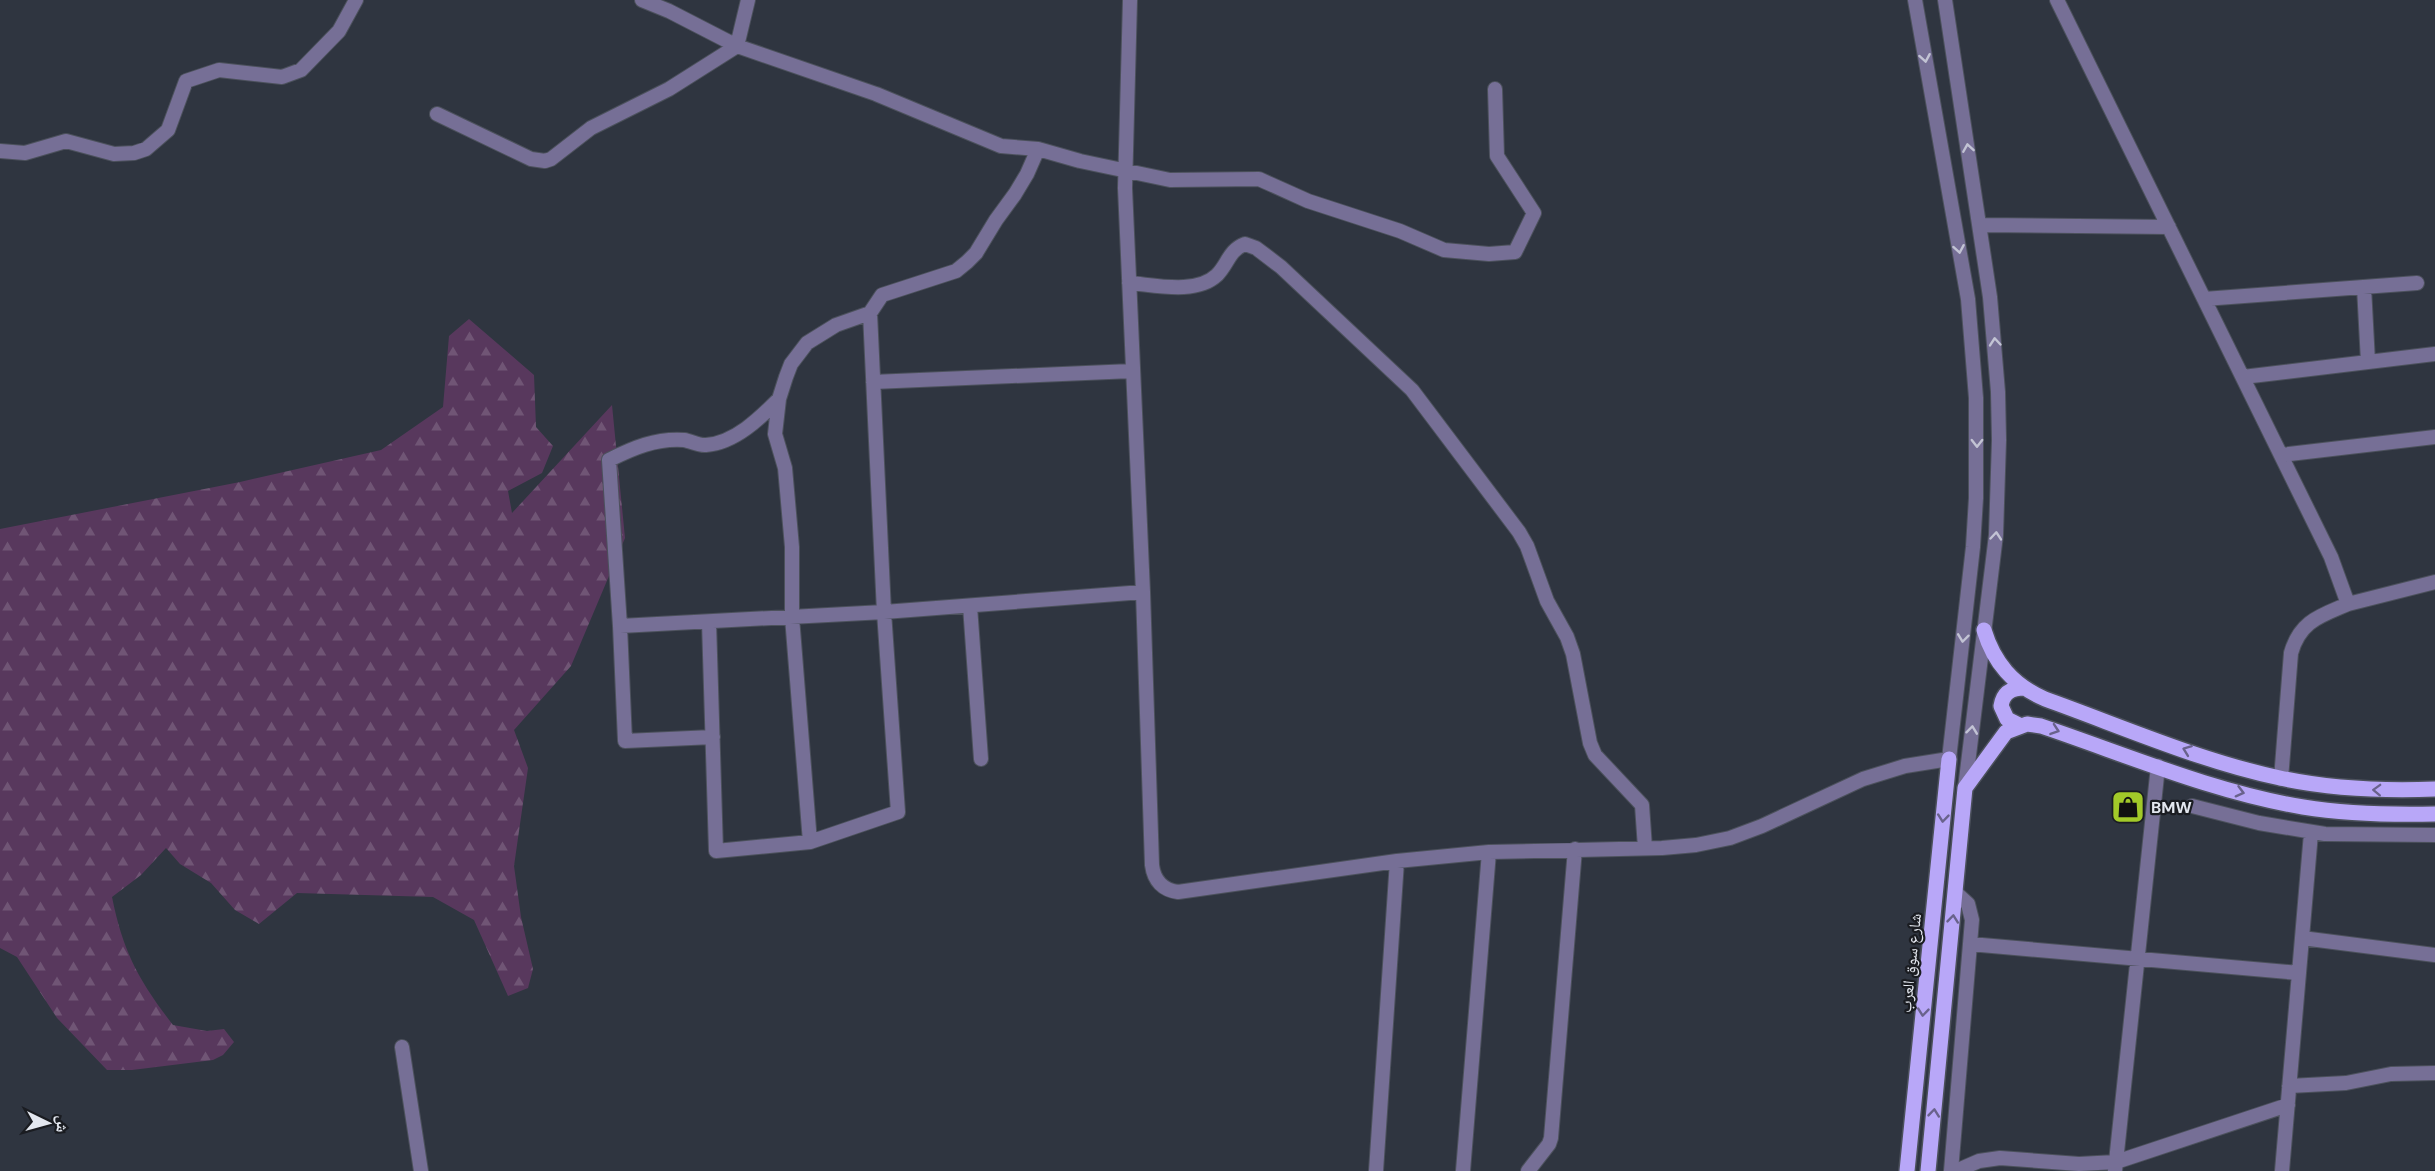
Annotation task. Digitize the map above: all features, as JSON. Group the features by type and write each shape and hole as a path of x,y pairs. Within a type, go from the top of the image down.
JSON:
{"main road":[{"path":"1984,630 1998,663 2024,688 2046,699 2196,754 2281,778 2354,789 2435,789"},
{"path":"2024,688 2016,688 2007,693 2001,706 2007,719 2019,725 2041,726 2236,792 2302,806 2369,814 2435,814"},
{"path":"1928,1171 1965,788 2001,737 2019,725"},
{"name":"شارع سوق العرب","path":"1907,1171 1949,759"}],"street":[{"path":"0,151 25,153 66,141 123,155 146,149 168,130 186,81 219,70 282,77 301,70 339,31 356,0"},
{"path":"642,0 669,11 737,46 876,94 1001,146 1038,149 1080,161 1170,180 1259,179 1308,201 1400,231 1444,250 1489,254 1515,252 1534,213 1497,156 1495,89"},
{"path":"437,114 531,159 548,160 556,157 591,128 669,89 737,46 748,0"},
{"path":"1130,0 1125,169 1152,865 1160,884 1171,891 1185,892 1397,861 1489,852 1688,846 1730,838 1770,823 1863,779 1905,766 1949,759 1973,547 1976,498 1976,398 1968,299 1915,0"},
{"path":"1945,0 1980,225 1995,344 2000,440 1996,535 1965,788"},
{"path":"2057,0 2331,557 2348,604"},
{"path":"810,842 792,617 792,547 784,468 775,435 779,399 791,364 807,343 836,325 870,313 882,296 949,273 967,262 976,253 1021,184 1038,149"},
{"path":"1980,225 2169,227"},
{"path":"1129,284 1189,286 1199,284 1218,274 1235,248 1245,244 1256,248 1281,267 1412,390 1519,532 1527,546 1547,601 1567,637 1573,654 1590,743 1595,755 1642,805 1645,848"},
{"path":"2204,299 2417,283"},
{"path":"2364,287 2368,362"},
{"path":"709,622 716,851 810,842 898,812 884,612 870,313"},
{"path":"2243,377 2435,354"},
{"path":"873,382 1132,371"},
{"path":"713,737 625,741 609,460 638,446 660,440 685,440 705,446 724,441 754,423 779,399"},
{"path":"2281,455 2435,437"},
{"path":"2281,778 2291,653 2294,642 2308,623 2348,604 2435,582"},
{"path":"620,626 884,612 1143,592"},
{"path":"970,606 981,759"},
{"path":"2115,1167 2158,766"},
{"path":"2192,806 2311,833 2349,836 2435,835"},
{"path":"2282,1171 2311,833"},
{"path":"1528,1171 1545,1150 1551,1138 1575,849"},
{"path":"1463,1171 1489,852"},
{"path":"1376,1171 1397,861"},
{"path":"1956,893 1965,899 1971,909 1954,1171 1979,1161 2000,1158 2115,1167 2288,1105"},
{"path":"2302,938 2435,955"},
{"path":"1970,944 2299,973"},
{"path":"402,1047 421,1171"},
{"path":"2289,1086 2346,1083 2391,1074 2435,1072"}],"green space":[{"path":"469,319 534,375 536,427 553,446 542,473 508,491 512,513 612,405 625,538 571,666 514,730 528,768 514,866 521,917 533,969 528,988 508,996 474,920 433,897 297,893 259,924 235,910 211,883 180,864 166,848 141,875 112,897 121,934 142,980 173,1025 207,1031 224,1029 234,1042 223,1055 213,1060 132,1070 107,1070 57,1018 17,957 0,948 0,529 240,482 381,450 443,407 449,336"}],"place":[{"name":"BMW","path":"2128,807"}]}
